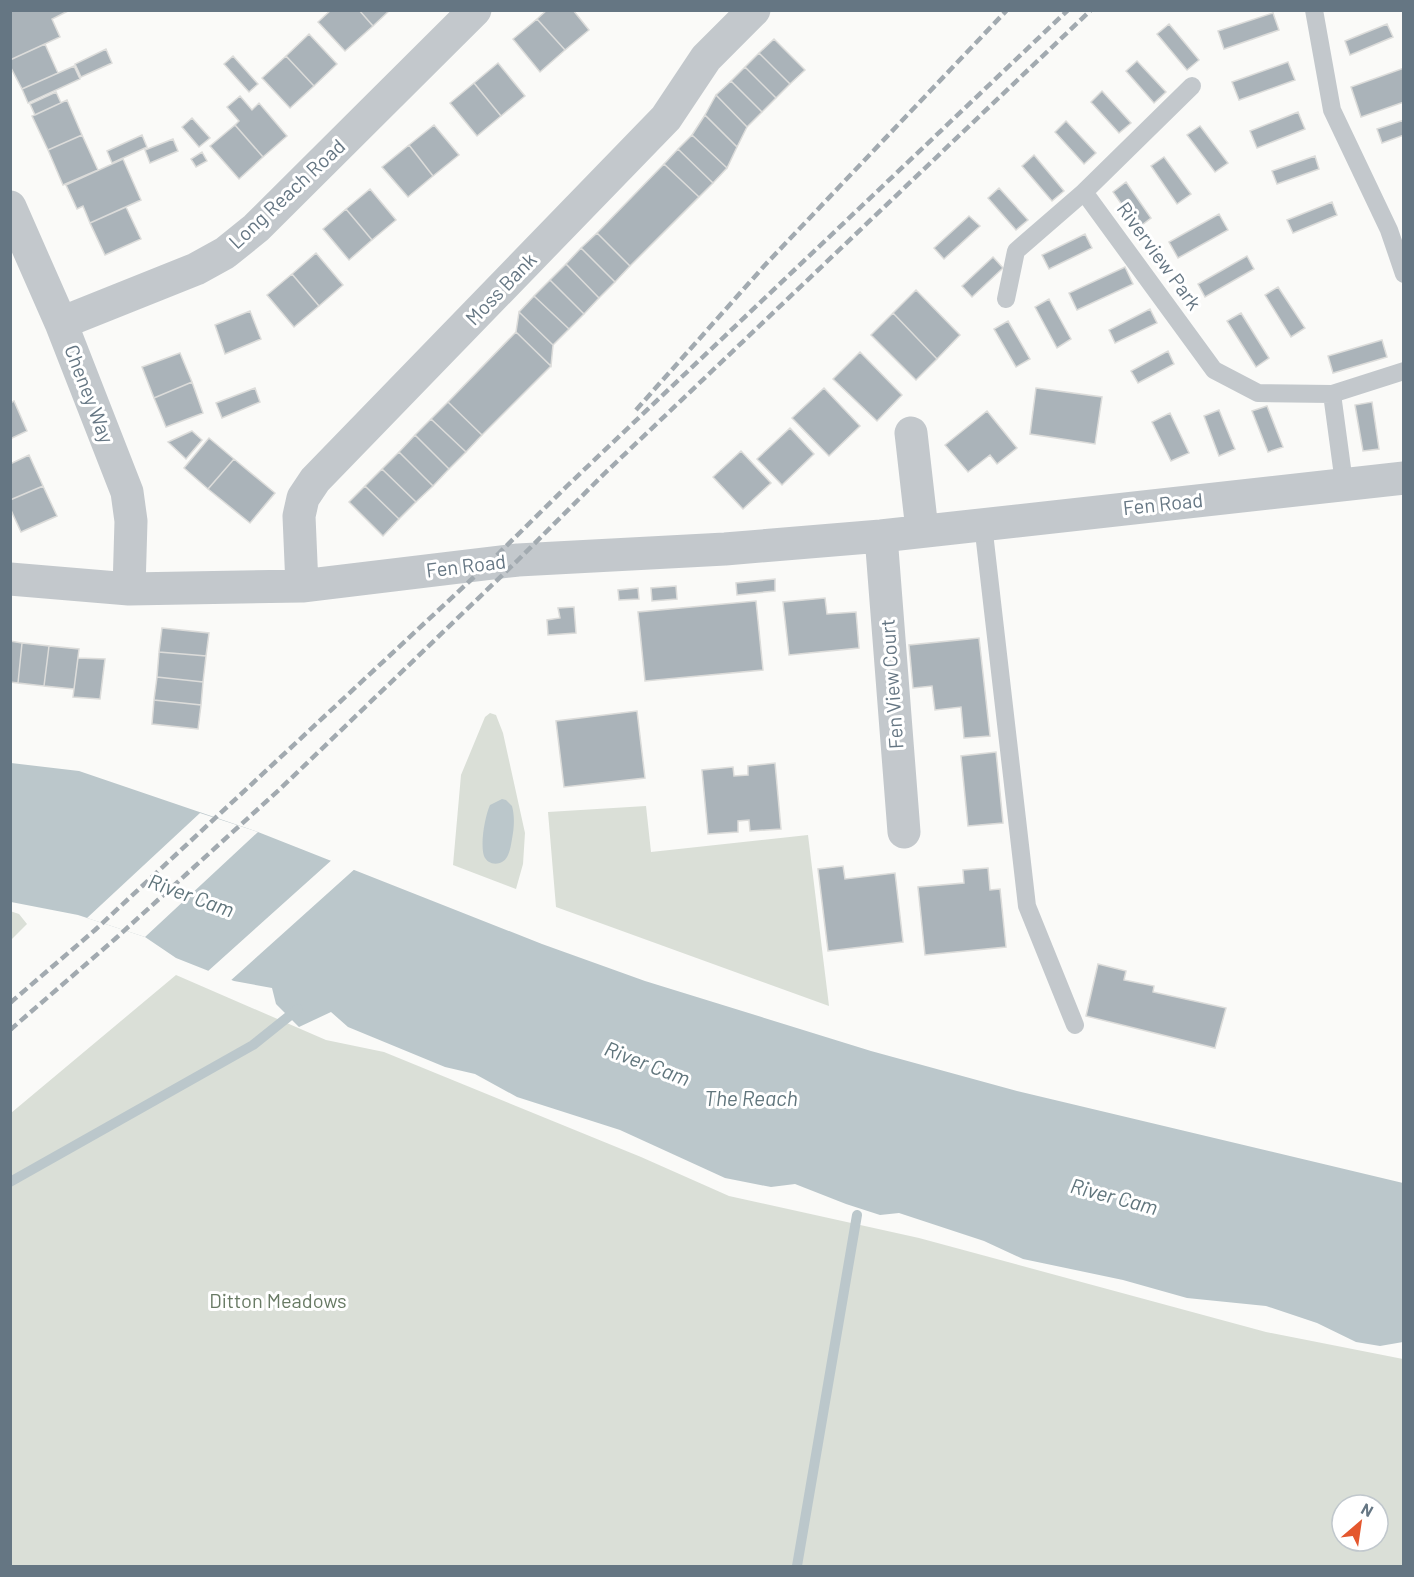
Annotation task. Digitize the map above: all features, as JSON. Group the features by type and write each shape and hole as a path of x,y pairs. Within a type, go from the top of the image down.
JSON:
{"street":[{"name":"Long Reach Road","path":"61,323 196,269 225,253 265,219 475,10"},
{"name":"Moss Bank","path":"302,586 299,516 303,498 315,480 666,118 706,58 754,10"},
{"name":"Cheney Way","path":"10,207 61,323 127,492 131,520 129,589"},
{"path":"911,433 922,530"},
{"name":"Fen Road","path":"10,579 129,589 302,586 518,560 726,549 881,536 1404,478"},
{"name":"Fen View Court","path":"881,536 904,832"}],"lane":[{"path":"1314,10 1332,110 1389,230 1404,274"},
{"path":"1006,299 1016,251 1084,192 1192,86"},
{"name":"Riverview Park","path":"1084,192 1214,370 1258,393 1332,394 1404,371"},
{"path":"1332,394 1344,483"},
{"path":"983,524 1026,906 1075,1025"}],"green space":[{"path":"490,713 496,715 503,733 525,833 523,864 516,889 453,865 461,775 485,717"},
{"path":"646,806 651,852 808,835 829,1006 556,907 548,812"},
{"path":"10,911 19,914 27,924 11,940"},
{"name":"Ditton Meadows","path":"176,975 326,1040 384,1052 641,1157 729,1196 919,1238 1266,1332 1403,1359 1403,1566 11,1566 11,1113"}],"water":[{"name":"The Reach","path":"11,763 79,771 258,832 542,944 645,981 871,1051 1017,1091 1403,1183 1403,1342 1380,1346 1356,1342 1317,1323 1266,1306 1187,1298 1123,1280 1023,1259 984,1241 899,1213 880,1215 795,1184 771,1187 725,1178 620,1130 517,1097 475,1074 445,1067 348,1027 331,1012 299,1027 276,1004 272,988 234,981 176,958 145,937 78,915 11,902"},
{"path":"502,799 512,806 513,831 507,857 495,864 489,862 484,856 483,837 490,805"}],"pier":[{"path":"200,813 258,832 145,937 87,918"},
{"path":"334,858 357,867 229,982 207,972"}],"building":[{"path":"14,10 70,10 52,19 60,37 10,60 10,12"},
{"path":"331,10 359,10 373,26 345,51 318,22"},
{"path":"359,10 390,10 373,26"},
{"path":"547,10 573,10 589,30 565,50 537,19"},
{"path":"1273,13 1279,30 1224,49 1218,31"},
{"path":"537,19 565,50 540,72 513,39"},
{"path":"1169,24 1199,60 1187,70 1157,34"},
{"path":"1387,24 1393,37 1350,55 1345,41"},
{"path":"309,34 337,64 314,86 286,56"},
{"path":"774,39 805,70 790,84 759,53"},
{"path":"45,44 58,73 22,89 10,66 10,60"},
{"path":"106,49 112,63 81,77 75,64"},
{"path":"759,53 790,84 776,98 745,67"},
{"path":"233,56 258,84 249,92 224,64"},
{"path":"286,56 314,86 290,108 262,78"},
{"path":"1137,61 1166,92 1154,103 1126,71"},
{"path":"1288,62 1295,80 1239,100 1232,82"},
{"path":"498,63 525,96 501,116 474,83"},
{"path":"74,66 80,79 28,103 22,89"},
{"path":"745,67 776,98 762,112 731,81"},
{"path":"1404,68 1404,102 1361,117 1351,87"},
{"path":"731,81 762,112 747,127 716,95"},
{"path":"474,83 501,116 477,136 450,103"},
{"path":"1102,91 1131,123 1119,133 1091,102"},
{"path":"56,92 61,103 35,115 30,104"},
{"path":"716,95 747,127 737,147 705,115"},
{"path":"240,96 252,110 259,103 287,136 263,157 235,125 239,121 227,107"},
{"path":"67,100 82,135 48,150 32,116"},
{"path":"1298,112 1305,129 1257,148 1250,131"},
{"path":"705,115 737,147 727,168 692,135"},
{"path":"192,118 210,138 199,147 182,127"},
{"path":"1404,120 1404,135 1382,143 1377,129"},
{"path":"1066,121 1096,153 1084,164 1055,132"},
{"path":"235,125 263,157 239,179 210,146"},
{"path":"434,125 459,155 433,176 409,145"},
{"path":"1200,126 1228,163 1215,172 1187,135"},
{"path":"82,135 98,170 63,185 48,150"},
{"path":"142,135 147,147 112,163 107,151"},
{"path":"692,135 727,168 713,183 678,149"},
{"path":"173,139 178,151 150,163 145,150"},
{"path":"409,145 433,176 408,197 382,167"},
{"path":"678,149 713,183 699,197 664,164"},
{"path":"202,152 207,161 196,167 191,159"},
{"path":"1034,155 1064,191 1052,201 1022,166"},
{"path":"1315,156 1319,169 1277,184 1272,171"},
{"path":"1164,157 1191,194 1177,204 1151,166"},
{"path":"123,159 141,200 90,223 83,206 77,209 66,185"},
{"path":"664,164 699,197 630,266 597,233"},
{"path":"1126,182 1151,218 1138,228 1113,192"},
{"path":"999,188 1028,220 1016,230 988,198"},
{"path":"370,189 396,220 372,240 346,209"},
{"path":"1332,202 1337,215 1293,233 1287,220"},
{"path":"126,207 141,239 105,255 90,223"},
{"path":"346,209 372,240 349,260 323,229"},
{"path":"1219,214 1228,230 1178,258 1169,242"},
{"path":"969,216 980,226 944,259 934,248"},
{"path":"597,233 630,266 615,282 581,248"},
{"path":"1085,234 1092,248 1049,269 1042,255"},
{"path":"581,248 615,282 599,298 566,264"},
{"path":"316,253 343,285 319,306 292,274"},
{"path":"1247,256 1254,269 1205,297 1198,284"},
{"path":"993,257 1003,268 972,297 962,286"},
{"path":"566,264 599,298 584,314 550,280"},
{"path":"1125,267 1133,284 1077,310 1069,293"},
{"path":"292,274 319,306 294,327 267,295"},
{"path":"550,280 584,314 569,329 534,296"},
{"path":"1278,287 1305,328 1291,337 1265,295"},
{"path":"916,290 960,335 937,359 893,313"},
{"path":"534,296 569,329 553,345 519,312"},
{"path":"1049,299 1071,339 1057,348 1035,307"},
{"path":"1150,309 1157,323 1115,343 1109,330"},
{"path":"250,311 261,339 225,354 215,325"},
{"path":"519,312 553,345 551,366 516,332"},
{"path":"893,313 937,359 916,380 871,335"},
{"path":"1241,313 1269,358 1256,367 1227,321"},
{"path":"1008,321 1030,359 1016,367 994,329"},
{"path":"516,332 551,366 482,435 448,402"},
{"path":"1382,340 1387,357 1333,373 1328,356"},
{"path":"1168,351 1174,364 1138,383 1131,371"},
{"path":"860,352 902,395 877,421 833,379"},
{"path":"180,353 192,382 154,398 142,367"},
{"path":"192,382 203,413 166,427 154,398"},
{"path":"255,388 260,402 222,418 216,403"},
{"path":"824,388 860,426 829,456 792,418"},
{"path":"1036,388 1102,397 1095,444 1030,434"},
{"path":"14,401 27,431 10,439 10,403"},
{"path":"448,402 482,435 466,452 431,419"},
{"path":"1372,402 1379,449 1363,451 1355,405"},
{"path":"1267,406 1283,447 1268,452 1252,411"},
{"path":"1219,410 1235,449 1219,456 1204,416"},
{"path":"987,411 1017,448 997,464 990,455 968,472 945,445"},
{"path":"1170,413 1189,453 1171,461 1152,422"},
{"path":"431,419 466,452 449,469 415,435"},
{"path":"790,428 814,454 782,485 757,459"},
{"path":"192,431 202,440 186,459 168,442"},
{"path":"415,435 449,469 433,486 399,452"},
{"path":"209,438 234,459 208,489 184,468"},
{"path":"741,451 771,483 743,509 713,477"},
{"path":"399,452 433,486 416,502 382,469"},
{"path":"29,455 43,486 10,500 10,464"},
{"path":"234,459 275,493 250,523 208,489"},
{"path":"382,469 416,502 399,519 365,486"},
{"path":"43,486 57,516 21,532 10,508 10,500"},
{"path":"365,486 399,519 383,536 349,502"},
{"path":"775,579 775,591 737,595 736,583"},
{"path":"676,586 677,599 652,601 651,588"},
{"path":"638,588 639,599 619,600 618,590"},
{"path":"825,598 827,614 856,612 859,648 789,655 783,602"},
{"path":"756,601 763,670 645,681 638,612"},
{"path":"574,607 576,633 548,635 547,620 560,618 558,608"},
{"path":"162,628 209,633 206,656 159,652"},
{"path":"979,638 990,736 964,738 961,707 935,710 932,686 913,688 909,645"},
{"path":"10,641 22,643 18,683 10,682"},
{"path":"22,643 49,646 44,686 18,683"},
{"path":"49,646 79,649 74,689 44,686"},
{"path":"159,652 206,656 203,682 157,677"},
{"path":"78,658 105,659 100,699 73,697"},
{"path":"157,677 203,682 201,705 154,700"},
{"path":"154,700 201,705 198,729 152,724"},
{"path":"637,711 645,778 564,787 556,721"},
{"path":"996,752 1003,823 968,826 961,756"},
{"path":"775,763 781,829 750,831 749,820 738,821 738,832 708,834 702,770 733,767 734,776 748,775 748,766"},
{"path":"843,866 845,879 895,873 903,942 828,951 818,869"},
{"path":"988,868 990,890 1000,889 1006,947 925,955 918,887 964,883 963,870"},
{"path":"1098,964 1126,971 1124,980 1154,986 1153,992 1226,1008 1215,1048 1086,1016"}],"waterway":[{"path":"10,1182 253,1045 298,1009"},
{"path":"797,1566 857,1215"}],"railway":[{"path":"636,410 765,265 1007,10"},
{"path":"10,1003 95,930 488,564 567,486 1068,10"},
{"path":"10,1030 115,939 280,789 606,472 1091,10"}],"water label":[{"name":"River Cam","path":"191,896"},
{"name":"River Cam","path":"647,1064"},
{"name":"River Cam","path":"1114,1197"}]}
